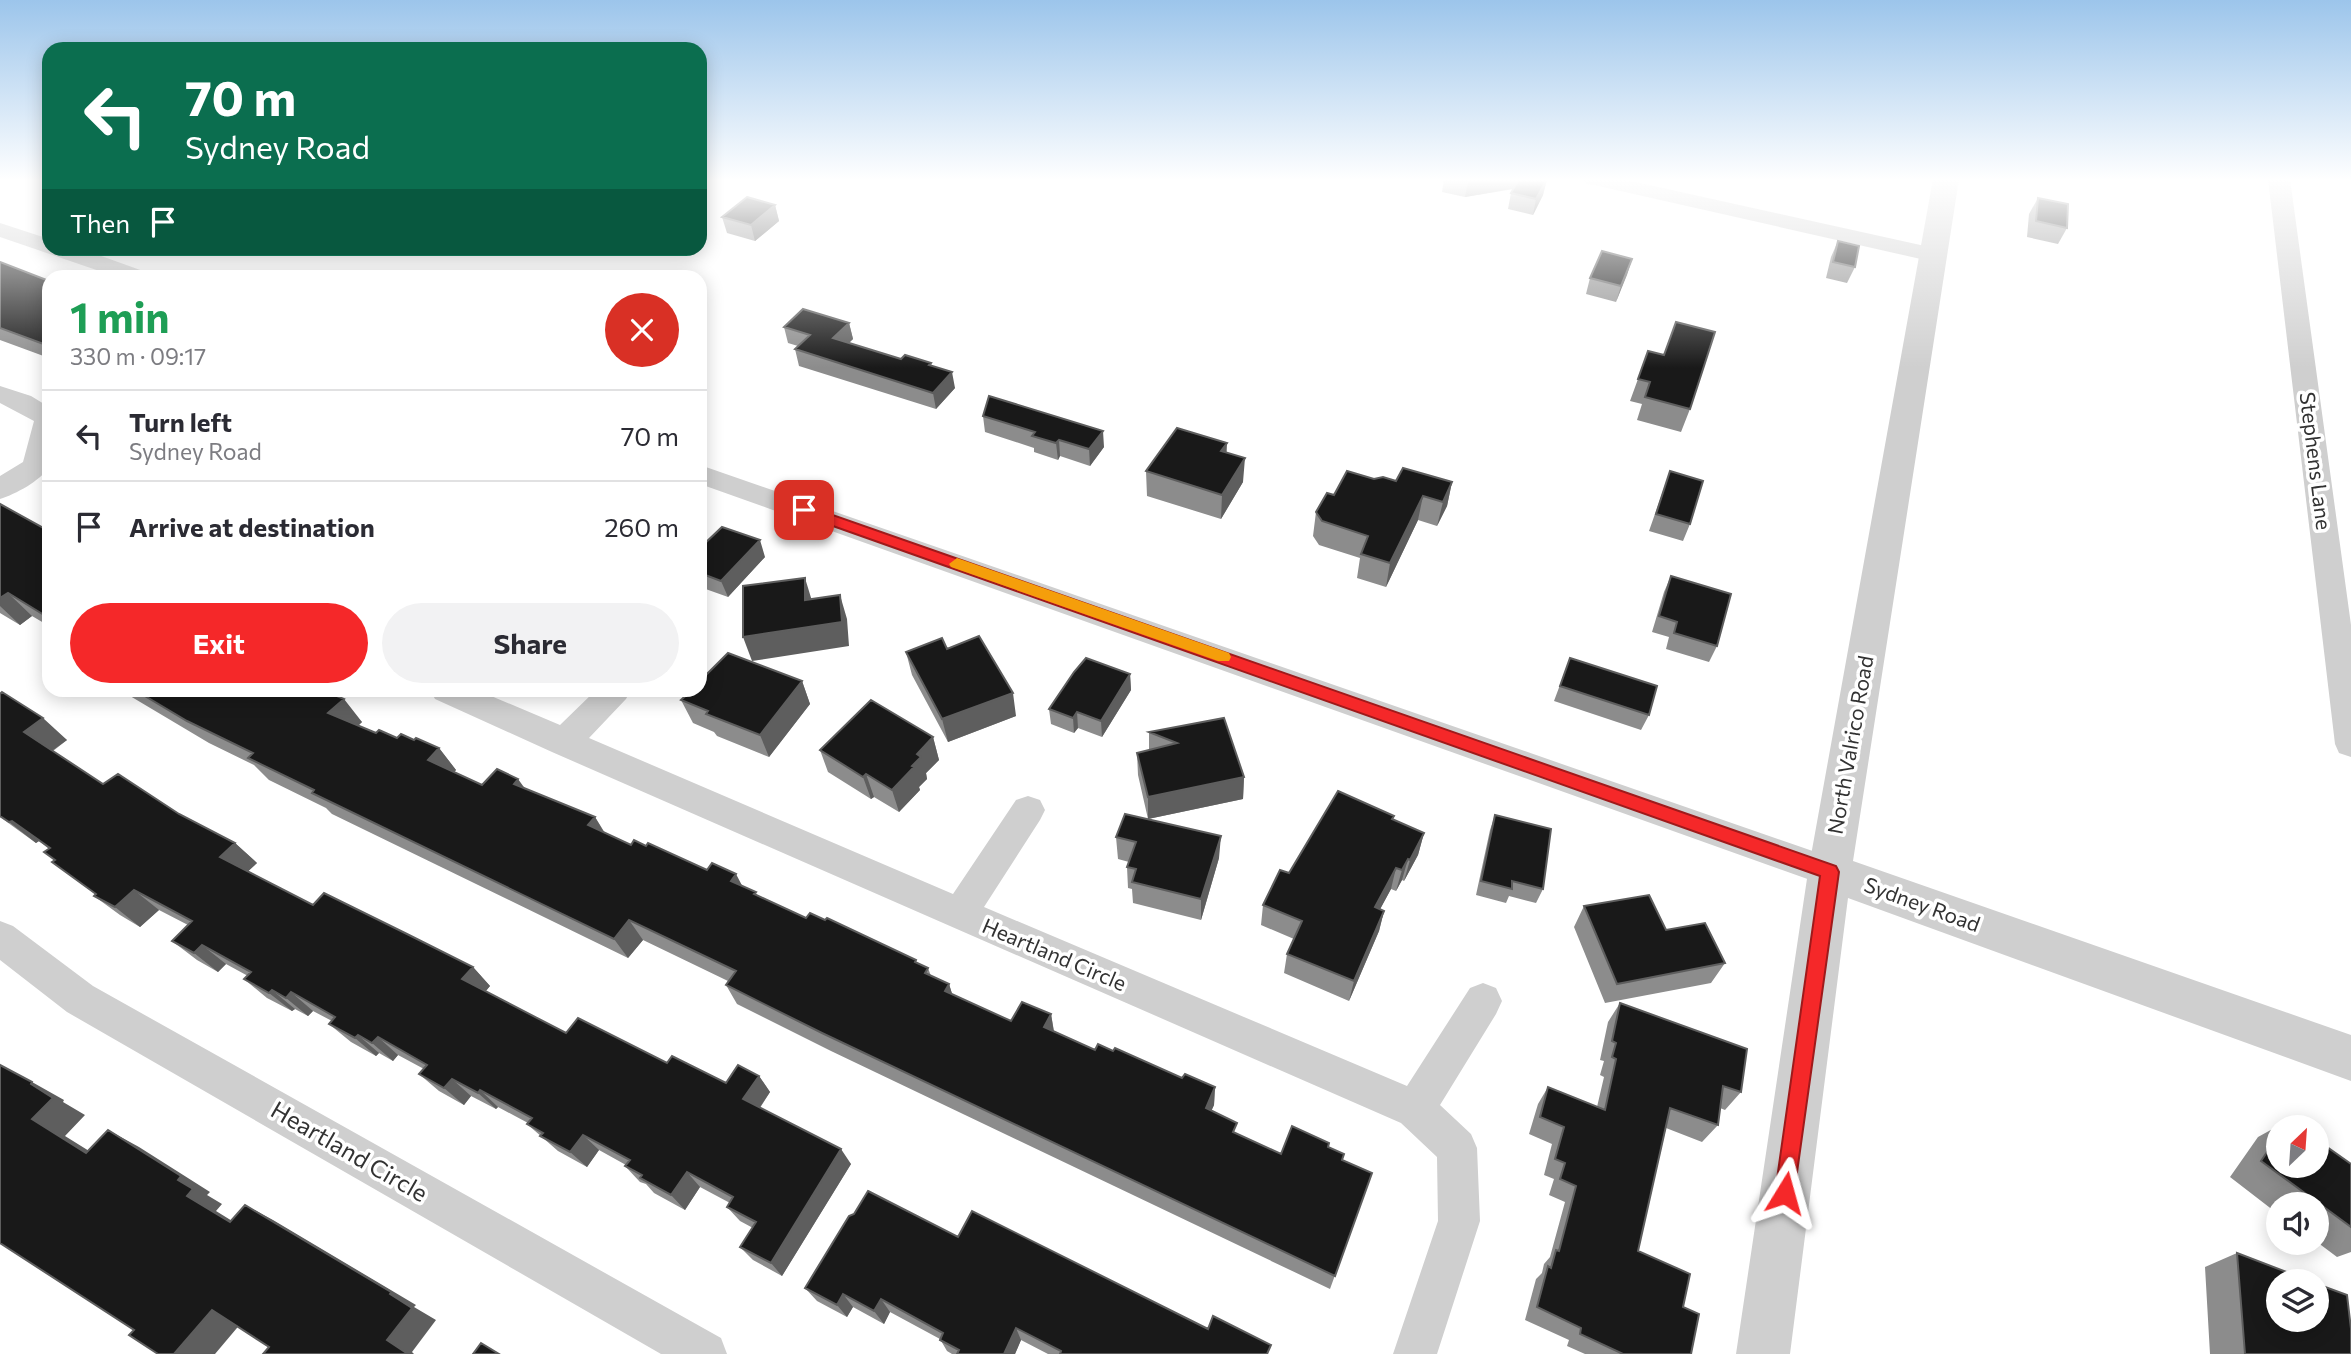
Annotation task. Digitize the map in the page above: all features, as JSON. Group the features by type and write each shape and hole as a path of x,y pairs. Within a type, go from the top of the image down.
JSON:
{"street":[{"path":"1877,242 1934,255"},
{"name":"North Valrico Road","path":"1763,1354 1830,872 1936,242"},
{"name":"Stephens Lane","path":"2286,242 2351,744"},
{"path":"78,256 118,270"},
{"path":"0,394 22,402 42,414"},
{"path":"0,489 42,471"},
{"name":"Sydney Road","path":"707,476 2351,1058"},
{"name":"Heartland Circle","path":"462,697 1415,1109 1457,1148 1459,1221 1415,1354"},
{"path":"564,743 608,697"},
{"path":"960,914 1028,810"},
{"name":"Heartland Circle","path":"0,938 80,999 705,1354"},
{"path":"1415,1109 1483,1001"}],"building":[{"path":"1838,242 1859,246 1855,267 1833,262"},
{"path":"1602,251 1632,259 1621,286 1590,278"},
{"path":"0,262 42,278 42,343 0,328"},
{"path":"803,309 849,323 833,338 901,359 905,355 952,372 933,393 795,349 810,335 784,327"},
{"path":"1676,322 1715,332 1690,409 1645,397 1650,382 1638,379 1648,351 1664,355"},
{"path":"989,396 1103,431 1089,449 1059,440 1056,443 1032,436 1035,432 983,416"},
{"path":"1177,428 1227,443 1221,451 1245,458 1222,495 1146,471"},
{"path":"1403,468 1452,482 1443,502 1423,496 1390,563 1361,554 1368,536 1322,521 1316,512 1327,493 1334,495 1347,471 1374,479 1383,477 1396,481"},
{"path":"1670,471 1703,481 1690,524 1656,514"},
{"path":"0,504 42,527 42,614 8,593 0,598"},
{"path":"722,527 760,540 721,581 707,576 707,541"},
{"path":"1671,576 1731,594 1717,646 1674,633 1677,622 1659,616"},
{"path":"805,578 805,600 840,595 842,622 743,637 743,586"},
{"path":"979,636 1013,693 942,719 906,652 942,638 947,649"},
{"path":"728,653 802,681 760,735 706,714 708,711 681,700 684,697 707,697 707,674"},
{"path":"1086,658 1130,674 1101,721 1077,712 1073,718 1049,709"},
{"path":"1570,658 1657,686 1649,715 1560,686"},
{"path":"2,692 43,718 24,732 103,784 118,774 179,814 235,843 220,857 313,905 324,893 473,967 462,979 566,1033 578,1018 667,1063 672,1056 726,1083 738,1065 759,1076 743,1099 841,1149 771,1263 740,1247 756,1222 727,1207 733,1197 687,1172 671,1195 640,1178 642,1175 625,1166 630,1160 583,1135 570,1152 540,1136 543,1133 527,1124 532,1118 480,1090 478,1093 452,1079 444,1088 419,1074 427,1065 378,1037 372,1043 358,1035 355,1038 329,1024 335,1017 291,992 286,998 272,990 269,993 244,979 251,972 202,945 194,953 172,941 192,921 134,890 115,907 94,896 96,894 52,862 55,860 44,852 50,848 12,821 0,816"},
{"path":"147,697 339,697 344,699 328,713 376,733 379,730 397,738 401,734 439,748 428,760 482,785 497,769 518,779 514,784 595,817 588,825 631,845 634,840 646,846 648,843 707,870 712,863 736,874 731,881 756,892 754,894 806,918 810,913 825,920 827,918 916,960 915,962 928,968 925,973 949,984 945,991 1011,1021 1022,1002 1051,1014 1044,1027 1095,1050 1098,1044 1113,1051 1115,1048 1182,1078 1185,1074 1215,1087 1206,1108 1237,1123 1233,1132 1281,1154 1292,1126 1329,1143 1328,1147 1344,1154 1342,1160 1372,1173 1335,1276 726,985 736,971 629,920 614,939 312,793 314,790 248,758 253,753 187,721"},
{"path":"871,700 933,737 917,754 921,757 912,766 914,767 892,790 866,774 863,777 820,750"},
{"path":"1224,718 1244,777 1148,797 1137,753 1177,743 1149,732"},
{"path":"1338,791 1394,816 1392,819 1424,833 1402,870 1396,868 1375,907 1384,911 1354,981 1287,954 1302,921 1263,905 1280,870 1289,873"},
{"path":"1125,814 1221,836 1201,899 1132,882 1136,869 1127,867 1136,842 1116,837"},
{"path":"1495,815 1551,829 1543,889 1512,881 1512,889 1481,881"},
{"path":"1649,895 1666,930 1705,923 1725,963 1617,984 1584,906"},
{"path":"1620,1003 1747,1049 1741,1092 1723,1086 1718,1125 1670,1108 1638,1251 1690,1274 1683,1307 1699,1314 1691,1354 1623,1354 1580,1334 1581,1328 1537,1307 1548,1266 1551,1268 1556,1250 1559,1251 1576,1186 1560,1179 1565,1163 1555,1159 1564,1127 1540,1117 1548,1087 1605,1110 1616,1059 1612,1057 1616,1043 1612,1041"},
{"path":"0,1065 32,1082 31,1084 53,1098 32,1119 86,1153 108,1130 181,1176 178,1180 193,1189 187,1196 230,1222 245,1205 391,1292 390,1294 412,1308 387,1340 408,1354 263,1354 269,1347 212,1310 174,1354 158,1354 129,1335 134,1330 0,1243"},
{"path":"2329,1148 2351,1164 2351,1227 2329,1211 2329,1192 2303,1192 2284,1178 2329,1178"},
{"path":"868,1191 958,1237 972,1211 1208,1329 1213,1316 1271,1345 1267,1354 1060,1354 1061,1351 1016,1328 1004,1354 957,1354 959,1350 940,1340 943,1333 881,1299 874,1311 843,1294 837,1305 805,1288 849,1216 854,1214"},
{"path":"2237,1253 2279,1269 2266,1269 2266,1332 2329,1332 2329,1288 2347,1295 2351,1354 2245,1354"},
{"path":"481,1343 499,1354 473,1354"}],"slow traffic":[{"path":"957,564 1223,657"}],"route":[{"path":"804,510 1830,872 1785,1193"}]}
